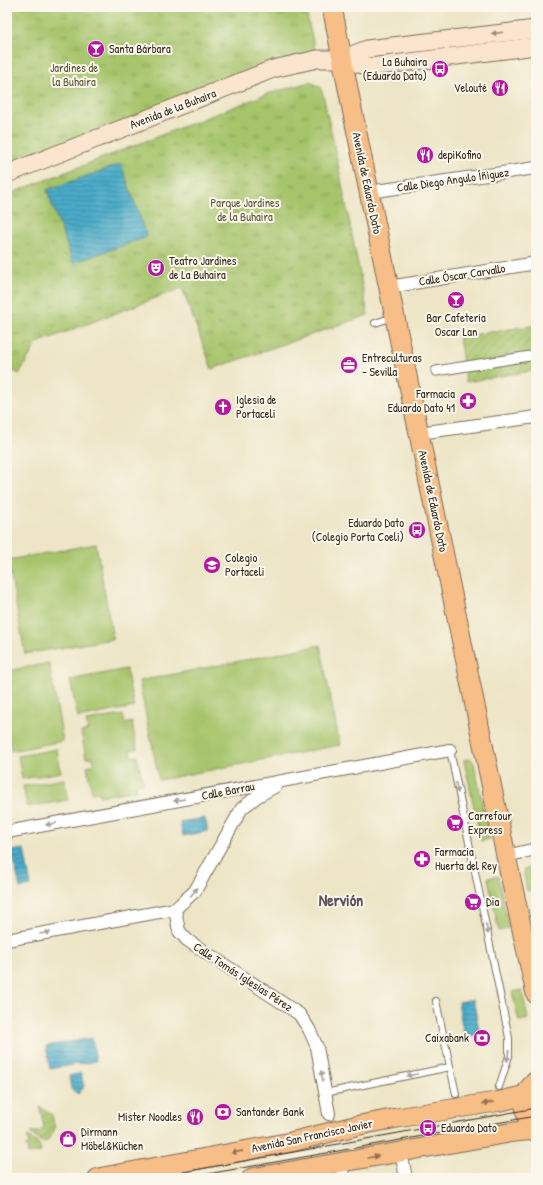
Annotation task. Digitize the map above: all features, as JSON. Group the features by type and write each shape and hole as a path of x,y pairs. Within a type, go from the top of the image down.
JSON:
{"main road":[{"name":"Avenida de Eduardo Dato","path":"332,7 506,856 536,994"},
{"name":"Avenida de la Buhaira","path":"342,59 367,49 536,29"},
{"name":"Avenida de la Buhaira","path":"7,174 273,70 317,58 342,59 370,66 536,46"},
{"path":"531,1088 524,1102 528,1120 536,1130"},
{"name":"Avenida San Francisco Javier","path":"98,1178 291,1142 355,1126 501,1101 531,1088"},
{"path":"252,1178 342,1170 401,1152 514,1132 536,1130"}],"street":[{"name":"Calle Diego Angulo Íñiguez","path":"369,192 536,168"},
{"name":"Calle Óscar Carvallo","path":"389,287 536,263"},
{"path":"436,372 536,355"},
{"path":"419,433 536,417"},
{"name":"Calle Barrau","path":"7,832 450,750"},
{"path":"7,940 175,909 196,892 242,808 258,796 286,780"},
{"path":"230,791 239,799 242,808"},
{"path":"506,856 536,849"},
{"name":"Calle Tomás Iglesias Pérez","path":"175,909 179,931 187,940 299,1014 309,1029 317,1047 329,1114"},
{"path":"401,1152 406,1178"}],"lane":[{"path":"375,323 395,316"},
{"path":"450,750 509,1038 509,1056 499,1087"},
{"path":"436,1001 456,1094"},
{"path":"325,1093 450,1067"}],"green space":[{"name":"Jardines de la Buhaira","path":"7,7 305,7 317,59 7,174"},
{"name":"Parque Jardines de la Buhaira","path":"310,82 320,87 323,95 368,315 212,369 182,288 37,343 19,374 7,367 7,195 267,94"},
{"path":"536,325 536,370 466,382 459,337"},
{"path":"96,544 113,639 25,654 8,560"},
{"path":"320,645 340,745 159,780 139,681"},
{"path":"49,663 63,741 11,751 7,725 7,671"},
{"path":"126,669 134,707 78,718 70,680"},
{"path":"123,715 125,724 132,722 137,749 130,750 131,757 137,756 143,783 136,784 137,790 100,796 99,792 92,793 87,766 94,764 93,757 86,758 81,732 88,730 86,721"},
{"path":"57,749 61,772 22,779 18,756"},
{"path":"471,759 474,763 490,839 481,841 464,760"},
{"path":"64,779 68,800 27,807 23,786"},
{"path":"532,868 536,889 527,891 523,870"},
{"path":"498,876 509,928 499,931 488,878"},
{"path":"522,990 528,1019 519,1021 512,992"},
{"path":"40,1107 52,1115 55,1129 47,1141 42,1142 30,1133 41,1131 44,1127"},
{"path":"27,1136 39,1144 41,1152 28,1154 25,1146 29,1145"}],"water":[{"path":"121,164 147,237 73,263 47,190"},
{"path":"205,818 208,831 183,836 180,822"},
{"path":"24,849 31,886 20,888 13,855 10,855 10,851"},
{"path":"473,999 480,1034 464,1037 458,1002"},
{"path":"92,1038 96,1061 50,1069 46,1046"},
{"path":"81,1073 84,1087 78,1094 71,1089 69,1076"}],"tram line":[{"path":"151,1178 536,1108"},
{"path":"185,1178 536,1116"}],"place":[{"name":"Santa Bárbara","path":"96,49"},
{"name":"La Buhaira (Eduardo Dato)","path":"440,69"},
{"name":"Velouté","path":"500,88"},
{"name":"depiKofino","path":"425,155"},
{"name":"Teatro Jardines de La Buhaira","path":"156,268"},
{"name":"Bar Cafetería Oscar Lan","path":"456,300"},
{"name":"Entreculturas - Sevilla","path":"349,365"},
{"name":"Farmacia Eduardo Dato 41","path":"468,401"},
{"name":"Iglesia de Portaceli","path":"223,407"},
{"name":"Eduardo Dato (Colegio Porta Coeli)","path":"417,530"},
{"name":"Colegio Portaceli","path":"212,565"},
{"name":"Carrefour Express","path":"455,823"},
{"name":"Farmacia Huerta del Rey","path":"422,859"},
{"name":"Dia","path":"473,902"},
{"name":"Caixabank","path":"482,1038"},
{"name":"Santander Bank","path":"223,1112"},
{"name":"Mister Noodles","path":"195,1117"},
{"name":"Eduardo Dato","path":"428,1128"},
{"name":"Dirmann Möbel&Küchen","path":"68,1139"}],"district":[{"name":"Nervión","path":"341,900"}]}
